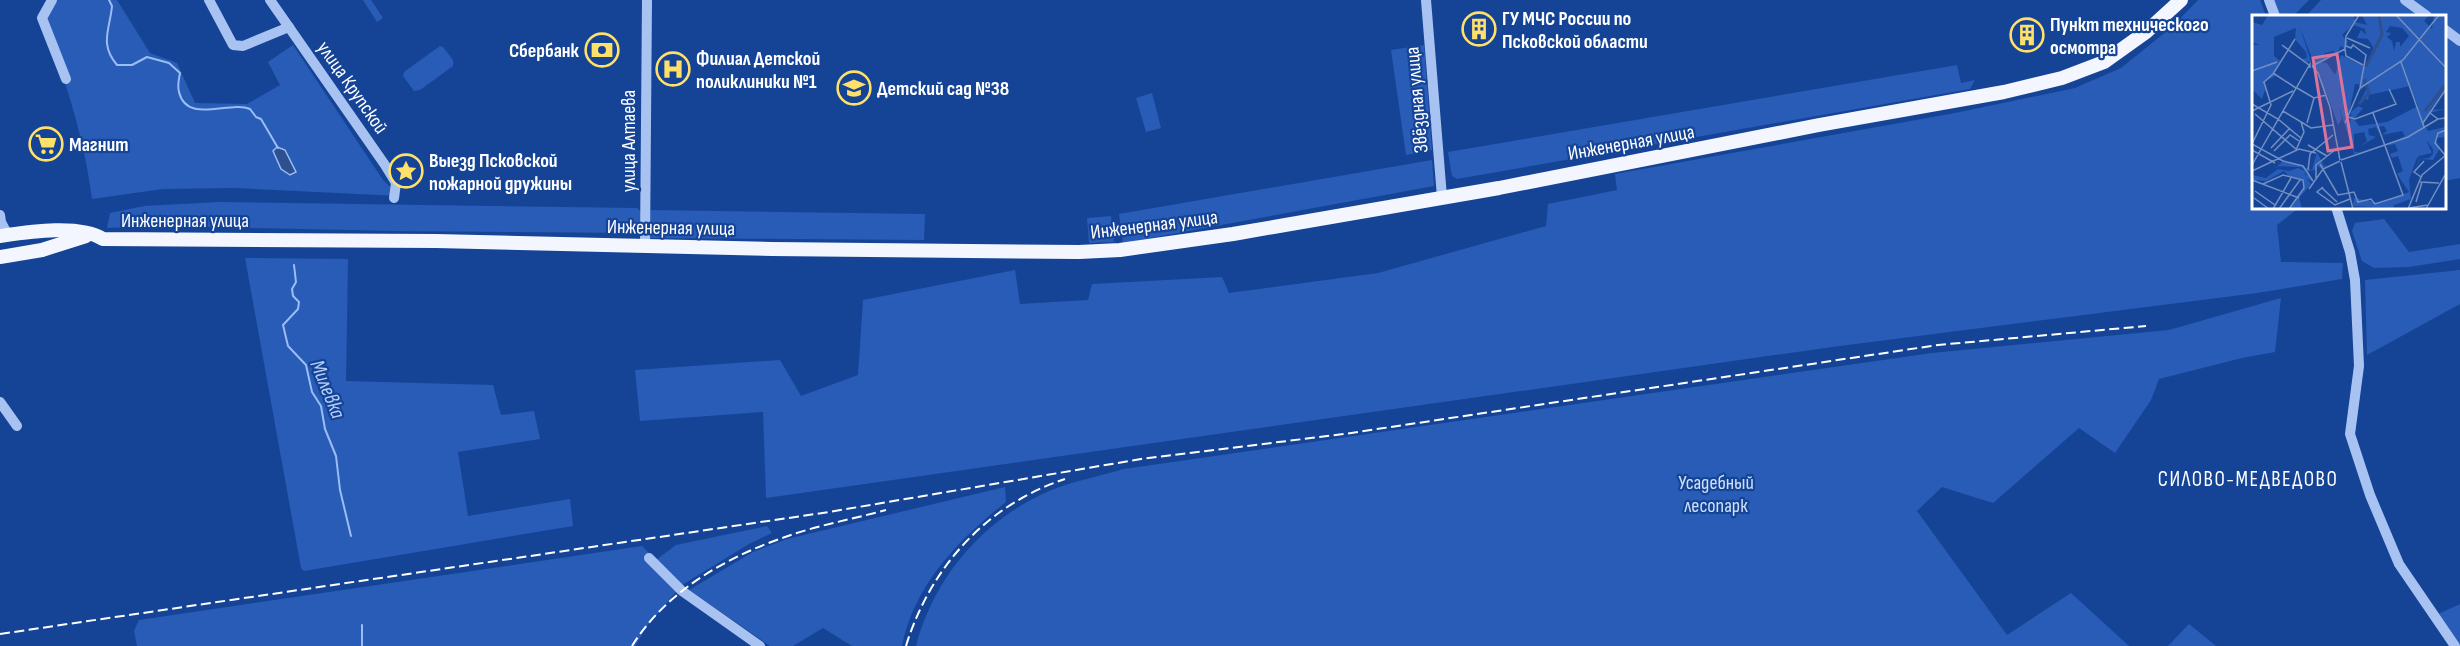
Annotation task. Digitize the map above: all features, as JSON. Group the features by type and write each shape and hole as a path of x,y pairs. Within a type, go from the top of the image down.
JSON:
{"main road":[{"name":"Инженерная улица","path":"4,235 46,230 93,233 103,239 436,241 772,249 1079,252 1120,250 1233,234 1442,197 2004,92 2090,69 2118,54 2181,0"},
{"path":"42,250 46,247 46,230"},
{"name":"Инженерная улица","path":"0,257 42,250 93,233"}],"street":[{"path":"52,0 42,18 66,79"},
{"path":"209,0 233,45 243,46 289,27"},
{"name":"улица Крупской","path":"270,0 385,165 396,183 394,198"},
{"name":"улица Алтаева","path":"645,245 646,0"},
{"name":"Звёздная улица","path":"1426,0 1442,197"},
{"path":"2269,0 2275,15"},
{"path":"2405,0 2426,15"},
{"path":"2445,30 2460,41"},
{"path":"2336,208 2350,252 2355,280 2359,366 2350,434 2370,495 2399,564 2455,646"},
{"path":"0,215 4,235"},
{"path":"0,402 17,426"},
{"path":"649,558 681,591 760,646"}],"green space":[{"path":"58,0 117,0 150,53 177,63 195,103 247,104 280,85 268,62 293,45 383,180 400,196 233,188 163,189 92,199 84,152 72,105 39,15"},
{"path":"363,0 371,0 383,18 377,22"},
{"path":"2198,0 2260,0 2266,15 2252,15 2252,208 2299,208 2277,225 2281,262 2343,263 2342,279 2257,293 1832,347 766,498 763,412 640,421 635,370 780,360 801,396 858,375 863,300 1015,270 1020,304 1088,300 1092,284 1222,277 1229,293 1378,273 1546,226 1548,204 1617,190 1615,174 1955,113 2075,88 2121,68 2173,26"},
{"path":"2274,0 2309,0 2294,15 2280,15"},
{"path":"2321,0 2460,0 2460,178 2445,181 2445,15 2307,15"},
{"path":"1424,45 1432,150 1406,155 1391,50"},
{"path":"440,46 453,60 453,66 420,90 414,91 403,76 404,72"},
{"path":"1957,65 1961,83 1975,80 1970,89 1457,179 1452,176 1448,152"},
{"path":"1152,93 1161,128 1146,132 1136,98"},
{"path":"1432,160 1434,186 1123,243 1119,214"},
{"path":"219,202 637,208 644,214 643,230 638,233 168,226 107,228 110,213 144,206"},
{"path":"650,210 925,214 924,240 650,238"},
{"path":"1111,216 1114,242 1089,243 1087,218"},
{"path":"2384,219 2409,252 2460,244 2460,259 2409,267 2374,268 2362,261 2352,231 2355,223"},
{"path":"245,258 348,259 346,381 493,385 501,415 534,411 540,439 458,452 468,516 570,499 573,526 304,571 301,568"},
{"path":"2460,270 2460,304 2367,355 2365,280"},
{"name":"Усадебный лесопарк","path":"2281,298 2275,352 2159,379 2151,400 2115,453 2079,428 1993,503 1942,487 1917,511 2007,635 2071,593 2129,646 916,646 935,597 964,554 983,535 1025,503 1049,491 1124,469 1932,353 2169,330"},
{"path":"1005,487 1006,502 956,548 928,583 908,624 902,646 852,646 823,628 793,646 770,646 689,590 753,552 787,539"},
{"path":"767,526 772,533 749,544 682,585 648,625 635,646 137,646 134,631 139,620 642,546 656,560 676,545"},
{"path":"2460,604 2460,646 2436,615"},
{"path":"2189,624 2216,646 2168,646"}],"shaded area":[{"path":"277,147 285,150 296,172 290,175 281,169 273,151"}],"waterway":[{"name":"Милевка","path":"109,0 112,6 107,43 108,50 117,65 132,65 147,57 169,63 180,73 178,89 184,102 200,110 232,107 250,109 256,117 261,119 278,148"},
{"name":"Милевка","path":"294,265 296,282 292,289 293,296 299,302 298,309 283,325 288,346 306,365 312,392 321,406 325,429 336,456 340,490 351,536"},
{"name":"Милевка","path":"362,625 362,646"}],"railway":[{"path":"0,634 829,512 1141,459 1344,434 1938,345 2146,326"},
{"path":"906,646 916,617 930,591 946,566 965,543 1010,505 1036,490 1065,479"},
{"path":"632,646 662,608 680,592 721,565 788,536 886,510"}],"place":[{"name":"ГУ МЧС России по Псковской области","path":"1479,29"},
{"name":"Пункт технического осмотра","path":"2027,35"},
{"name":"Сбербанк","path":"602,50"},
{"name":"Филиал Детской поликлиники №1","path":"673,69"},
{"name":"Детский сад №38","path":"854,88"},
{"name":"Магнит","path":"46,144"},
{"name":"Выезд Псковской пожарной дружины","path":"406,171"}],"district":[{"name":"СИЛОВО-МЕДВЕДОВО","path":"2248,479"}]}
